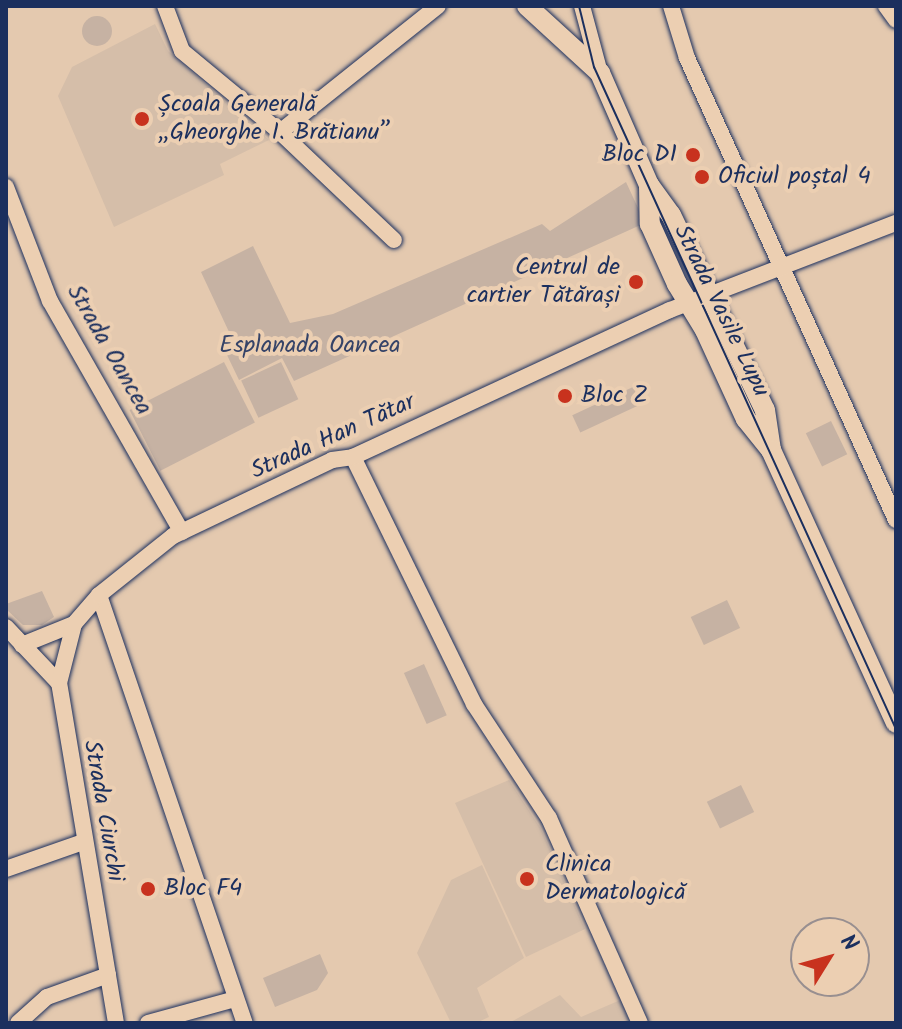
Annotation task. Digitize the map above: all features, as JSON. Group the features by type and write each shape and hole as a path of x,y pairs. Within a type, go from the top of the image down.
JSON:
{"main road":[{"name":"Strada Vasile Lupu","path":"527,6 600,73 649,185 671,215 765,410 771,450"},
{"name":"Strada Vasile Lupu","path":"649,185 650,224 746,419 771,450 896,723"}],"street":[{"path":"165,6 182,51 280,132 394,240"},
{"path":"582,6 600,73"},
{"path":"671,6 687,58 896,520"},
{"path":"886,6 896,20"},
{"path":"280,132 437,7"},
{"name":"Strada Oancea","path":"6,187 50,301 182,532"},
{"name":"Strada Han Tătar","path":"59,683 74,624 123,571 182,532 332,460 353,457 571,353 896,223"},
{"path":"353,457 474,704 549,818 640,1023"},
{"path":"99,595 245,1023"},
{"path":"22,645 74,624"},
{"path":"6,627 59,683"},
{"name":"Strada Ciurchi","path":"59,683 83,842 116,1023"},
{"path":"6,869 83,842"},
{"path":"18,1023 47,997 108,975"},
{"path":"148,1023 235,999"}],"shaded area":[{"path":"155,24 168,51 269,140 220,164 224,175 114,227 58,96 72,67"},
{"name":"Clinica Dermatologică","path":"509,780 541,829 585,929 526,957 455,803"},
{"path":"482,865 524,958 477,988 489,1017 476,1023 451,1023 417,953 451,880"},
{"path":"560,995 581,1017 625,998 635,1023 509,1023"}],"green space":[{"path":"97,16 103,17 111,25 111,37 103,45 97,46 91,45 83,37 82,31 83,25 91,17"},
{"name":"Esplanada Oancea","path":"626,182 645,223 294,381 282,358 239,380 227,355 237,349 201,272 253,246 290,323 333,314 542,224 550,231"},
{"path":"224,362 255,423 160,471 130,410"},
{"path":"281,362 298,399 258,418 241,381"},
{"path":"633,387 641,404 580,433 572,415"},
{"path":"831,421 847,454 822,467 806,433"},
{"path":"42,591 54,617 42,625 23,625 6,609 6,604"},
{"path":"727,600 740,628 704,645 691,617"},
{"path":"424,664 447,715 427,724 404,673"},
{"path":"741,785 754,812 720,829 707,802"},
{"path":"320,954 328,973 317,990 275,1007 263,978"}],"tram line":[{"path":"579,6 594,67 896,729"}],"place":[{"name":"Școala Generală „Gheorghe I. Brătianu”","path":"142,119"},
{"name":"Bloc D1","path":"693,155"},
{"name":"Oficiul poștal 4","path":"702,177"},
{"name":"Centrul de cartier Tătărași","path":"636,282"},
{"name":"Bloc Z","path":"565,396"},
{"name":"Clinica Dermatologică","path":"527,879"},
{"name":"Bloc F4","path":"148,889"}]}
